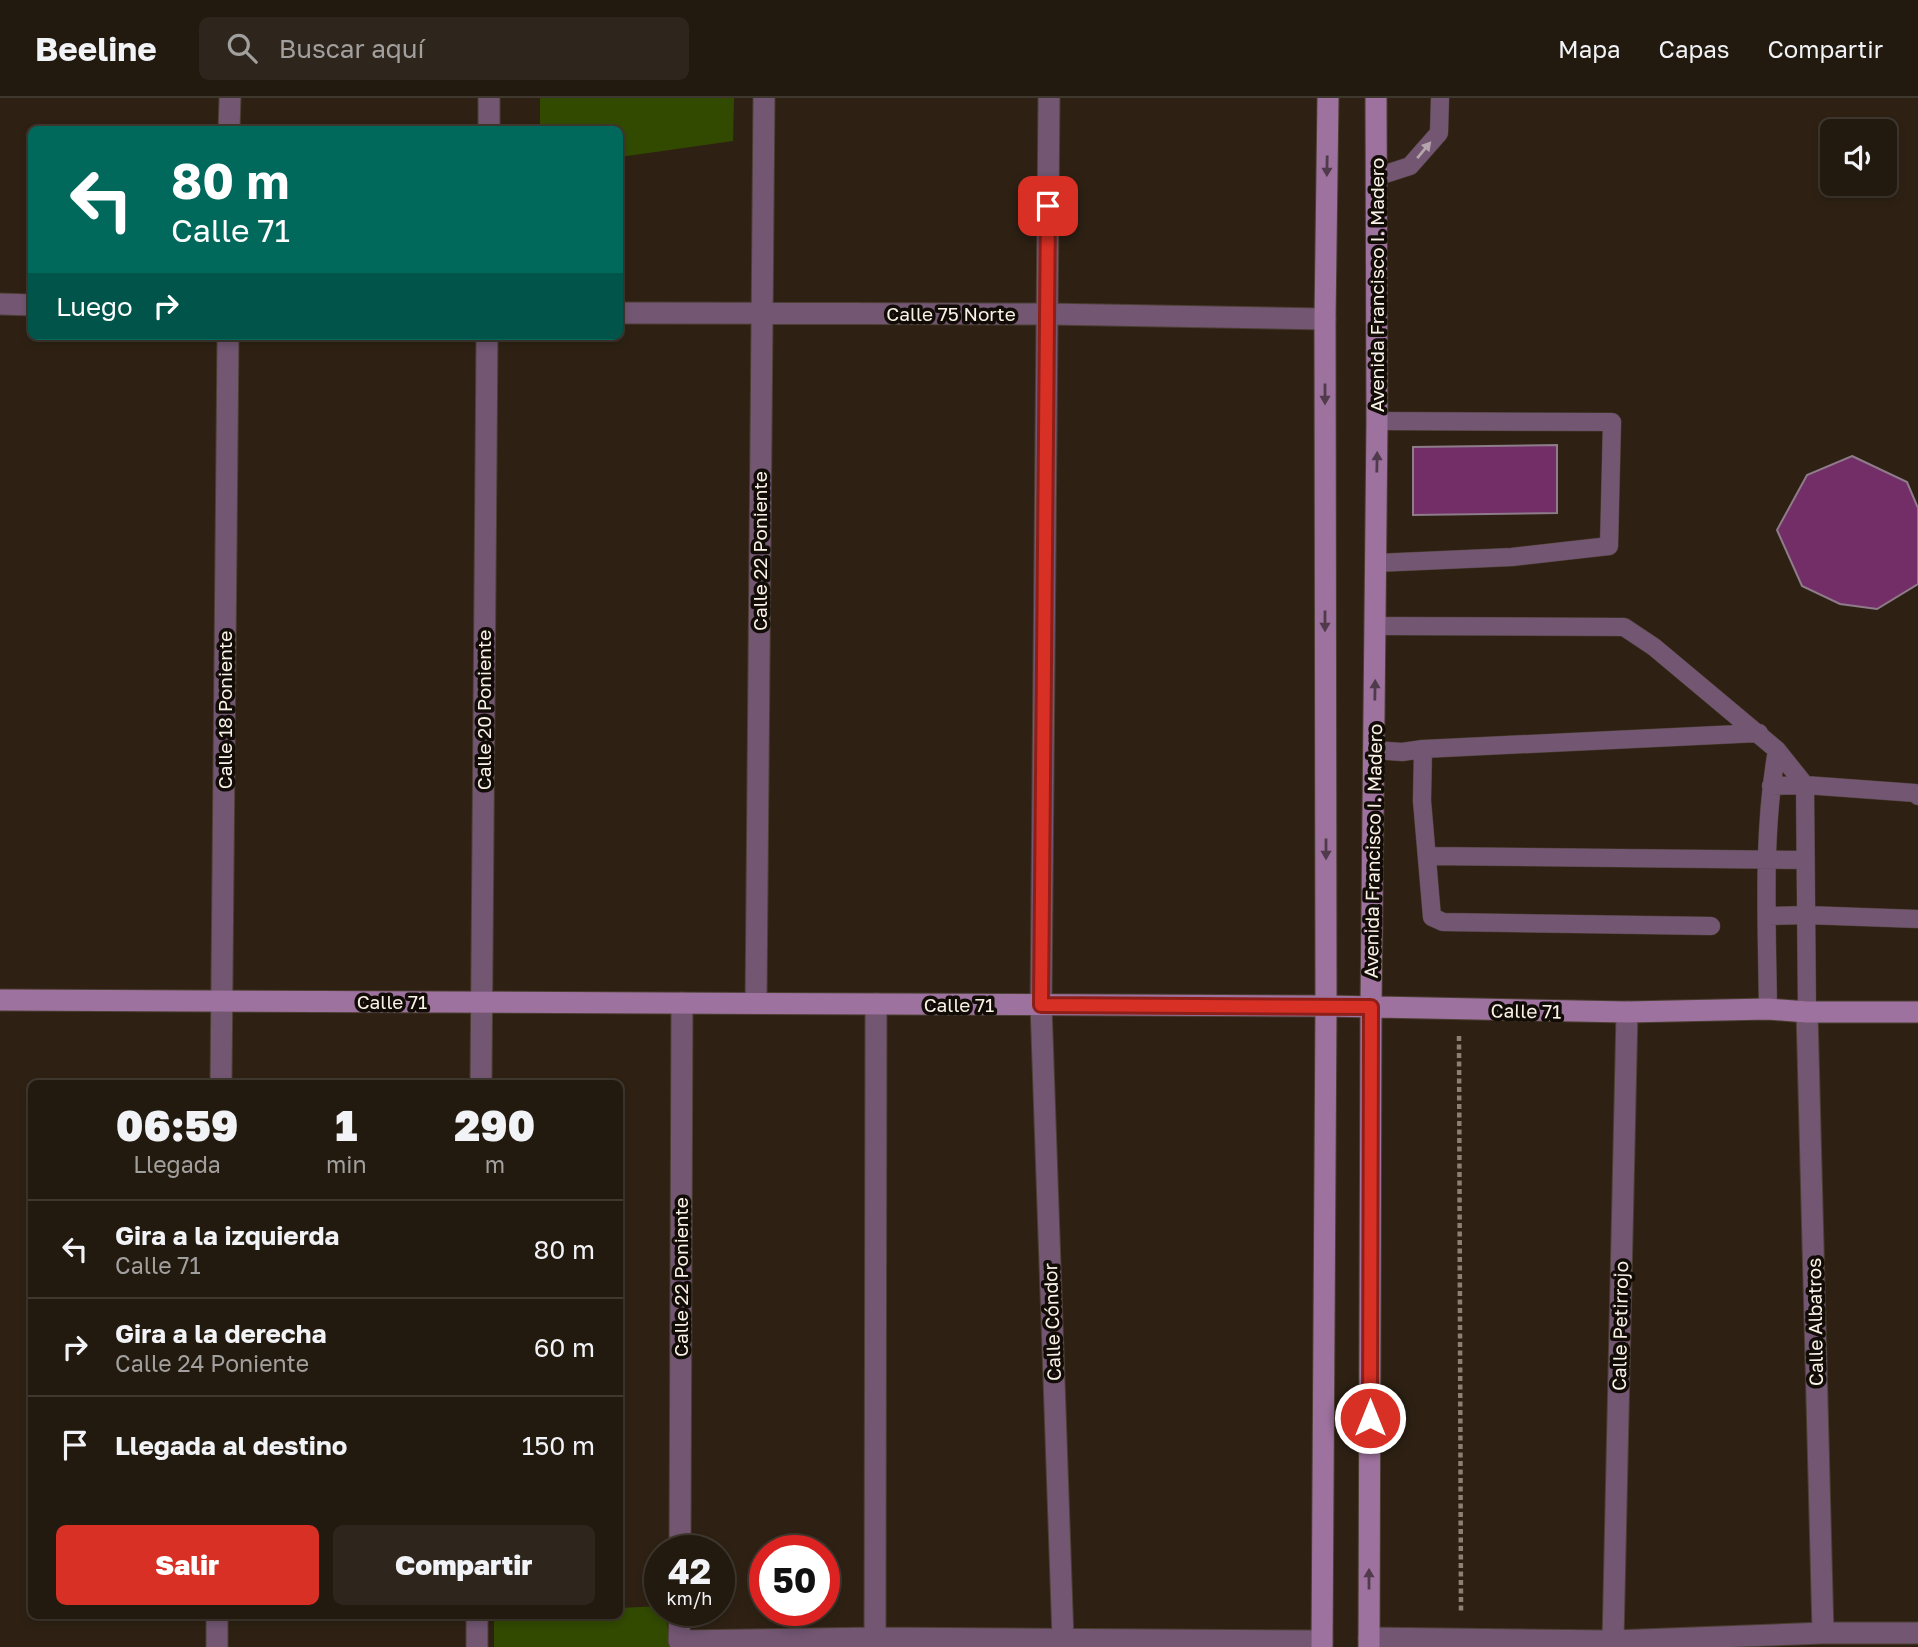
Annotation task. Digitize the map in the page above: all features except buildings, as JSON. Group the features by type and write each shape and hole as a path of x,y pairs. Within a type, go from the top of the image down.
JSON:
{"main road":[{"path":"1322,1644 1326,1006 1325,319 1328,98"},
{"name":"Avenida Francisco I. Madero","path":"1369,1642 1371,1007 1377,421 1376,98"},
{"name":"Calle 71","path":"0,1000 1326,1006 1627,1012 1768,1009 1918,1013"}],"street":[{"path":"229,126 230,98"},
{"path":"489,98 489,126"},
{"name":"Calle 22 Poniente","path":"756,1003 764,98"},
{"name":"Calle Cóndor","path":"1048,98 1041,1005 1063,1639"},
{"path":"0,304 28,305"},
{"name":"Calle 75 Norte","path":"623,313 1047,314 1325,319"},
{"name":"Calle 18 Poniente","path":"221,1080 228,340"},
{"name":"Calle 20 Poniente","path":"481,1080 487,340"},
{"name":"Calle 22 Poniente","path":"680,1535 682,1003"},
{"path":"875,1638 876,1004"},
{"name":"Calle Petirrojo","path":"1613,1641 1627,1012"},
{"name":"Calle Albatros","path":"1807,1012 1823,1633"},
{"path":"217,1619 217,1647"},
{"path":"477,1619 477,1647"},
{"path":"680,1626 680,1641 875,1638 1322,1644"},
{"path":"1369,1642 1613,1641 1823,1633 1918,1633"}],"lane":[{"path":"1376,177 1410,166 1438,134 1440,98"},
{"path":"1376,563 1512,557 1609,546 1612,484 1612,422 1377,421"},
{"path":"1376,626 1624,627 1654,647 1759,733 1777,750 1805,785 1807,1012"},
{"path":"1374,750 1402,751 1759,733"},
{"path":"1423,749 1422,802 1432,917 1443,922 1712,926"},
{"path":"1768,1009 1767,861 1770,786 1777,750"},
{"path":"1770,786 1805,785 1915,793 1918,796"},
{"path":"1427,856 1805,860"},
{"path":"1767,916 1918,919"}],"path":[{"path":"1459,1010 1461,1640"}],"green space":[{"path":"540,98 734,98 733,141 623,157 623,126 540,126"},
{"path":"644,1607 644,1626 668,1626 670,1647 494,1647 494,1619 623,1619 623,1608"}],"route":[{"path":"1048,206 1041,1005 1371,1007 1370,1418"}]}
